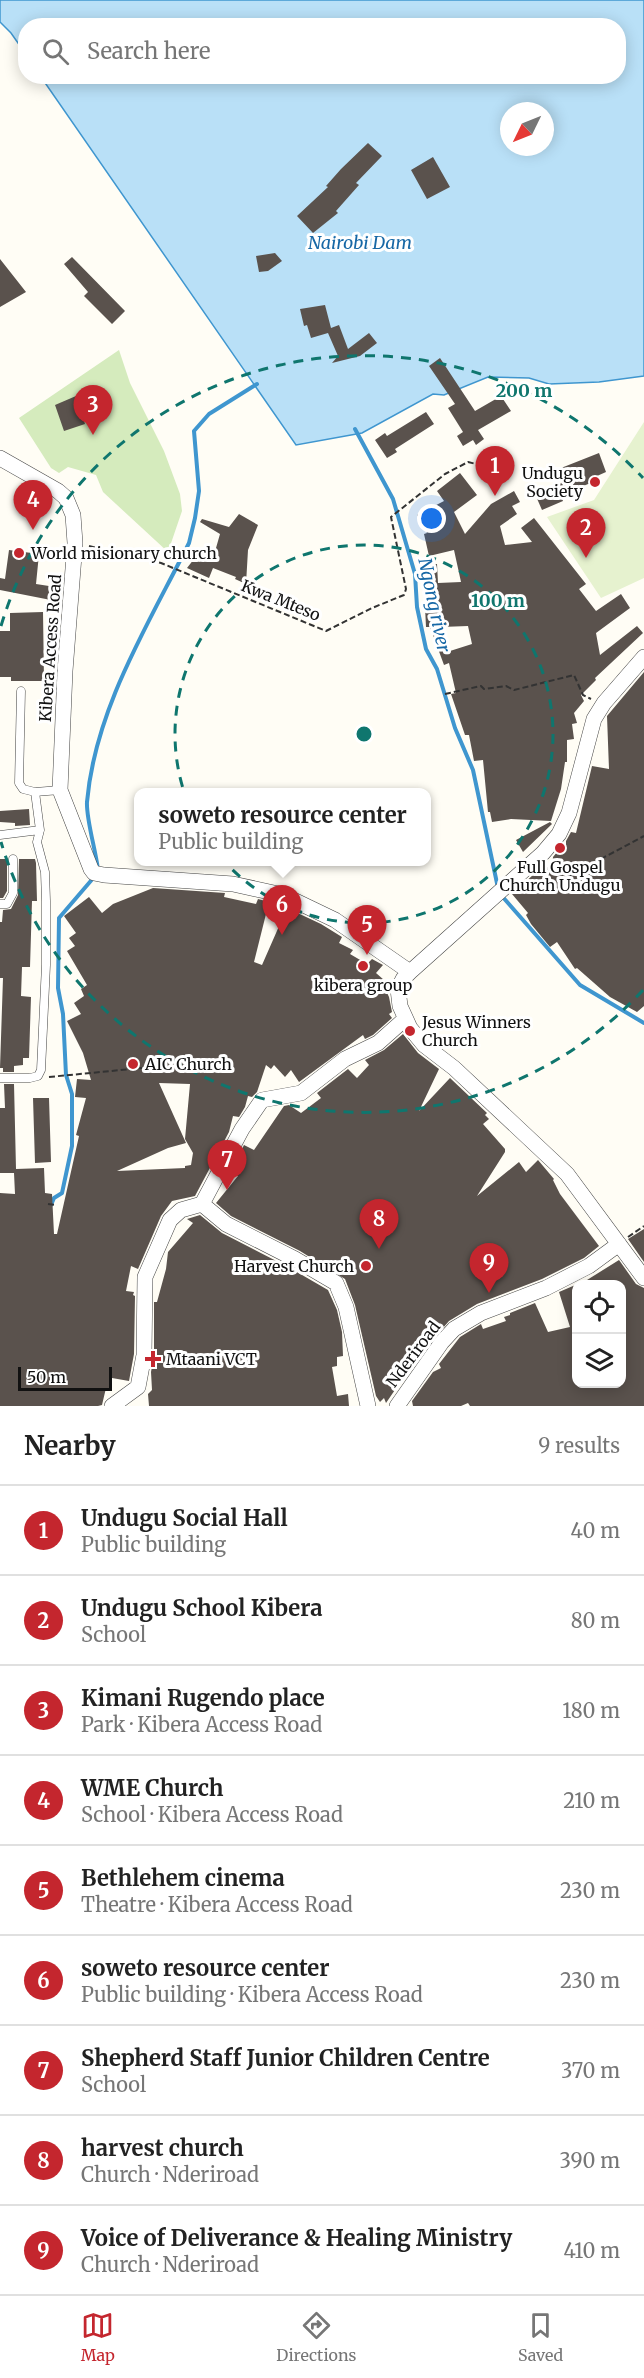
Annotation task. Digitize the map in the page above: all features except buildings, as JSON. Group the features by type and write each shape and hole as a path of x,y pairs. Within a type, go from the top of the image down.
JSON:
{"street":[{"name":"Kibera Access Road","path":"0,458 58,490 66,498 73,515 75,543 65,671 60,790 88,864 98,874 233,884 284,895 335,920 410,972"},
{"path":"644,657 604,703 594,719 569,813 559,834 543,853 410,972 398,988 400,1006 405,1019 424,1045 454,1068 567,1174 644,1278"},
{"path":"112,1406 138,1387 144,1355 145,1277 170,1220 181,1210 202,1204 242,1129 262,1100 301,1093 345,1059 378,1043 405,1019"},
{"path":"202,1204 226,1224 295,1258 336,1283 346,1306 368,1406"},
{"name":"Nderiroad","path":"397,1406 442,1342 454,1329 481,1314 546,1288 589,1266 619,1244"}],"lane":[{"path":"21,691 19,783 23,789 35,792 60,790"},
{"path":"0,1078 30,1078 38,1076 41,1070 46,965 46,901 45,872 37,842 40,830 35,792"},
{"path":"0,835 40,830"},
{"path":"0,904 7,904 13,893 13,859"}],"path":[{"name":"Kwa Mteso","path":"75,543 161,563 326,632 372,608 403,596 406,592 391,517 445,474 468,462 508,467"},
{"path":"445,694 481,686 484,688 506,686 514,690 574,675 583,694 604,703"},
{"path":"569,876 644,836"},
{"path":"51,1077 162,1066"},
{"path":"48,1204 56,1205"},
{"path":"619,1244 644,1226"}],"green space":[{"path":"119,350 130,383 164,451 180,494 182,511 168,552 103,492 96,475 68,467 59,473 51,468 19,418"},
{"path":"644,422 644,578 601,598 547,517 594,500"}],"water":[{"name":"Nairobi Dam","path":"0,0 644,0 644,376 599,382 549,384 529,378 488,377 444,395 433,394 362,433 296,445 46,84 626,84 626,18 18,18 18,43 0,22"}],"waterway":[{"path":"98,870 87,809 92,768 112,701 126,668 189,543 199,491 194,431 209,414 257,384"},
{"name":"Ngong river","path":"355,429 393,499 415,574 417,607 426,649 437,669 455,728 473,770 498,888"},
{"path":"51,1205 54,1198 62,1193 72,1146 72,1094 66,1075 63,1014 58,988 59,918 95,876"},
{"name":"Ngong river","path":"501,895 580,985 644,1023"}],"place":[{"name":"Kimani Rugendo place","path":"93,435"},
{"name":"Undugu Society","path":"595,482"},
{"name":"Undugu Social Hall","path":"495,496"},
{"name":"WME Church","path":"33,530"},
{"name":"World misionary church","path":"19,553"},
{"name":"Undugu School Kibera","path":"586,558"},
{"name":"Full Gospel Church Undugu","path":"560,848"},
{"name":"soweto resource center","path":"282,935"},
{"name":"Bethlehem cinema","path":"367,955"},
{"name":"kibera group","path":"363,966"},
{"name":"Jesus Winners Church","path":"410,1031"},
{"name":"AIC Church","path":"133,1064"},
{"name":"Shepherd Staff Junior Children Centre","path":"227,1190"},
{"name":"harvest church","path":"379,1249"},
{"name":"Harvest Church","path":"366,1266"},
{"name":"Voice of Deliverance & Healing Ministry","path":"489,1293"},
{"name":"Mtaani VCT","path":"153,1359"}]}
